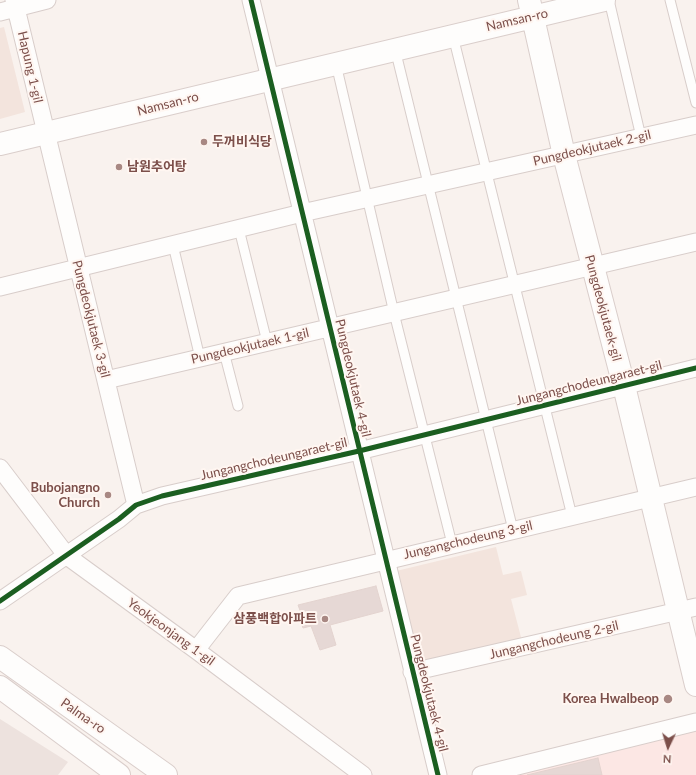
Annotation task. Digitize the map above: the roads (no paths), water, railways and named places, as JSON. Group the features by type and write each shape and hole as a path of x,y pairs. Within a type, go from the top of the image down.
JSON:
{"street":[{"path":"10,7 47,0"},
{"name":"Pungdeokjutaek 4-gil","path":"251,0 438,775"},
{"name":"Namsan-ro","path":"0,144 453,35 530,8 604,0"},
{"name":"Hapung 1-gil","path":"10,7 45,134"},
{"name":"Pungdeokjutaek-gil","path":"530,8 564,155 651,497 687,609 696,685"},
{"name":"Pungdeokjutaek 2-gil","path":"0,287 78,267 173,246 302,213 696,124"},
{"name":"Pungdeokjutaek 3-gil","path":"45,134 136,505"},
{"name":"Pungdeokjutaek 1-gil","path":"106,380 592,268 696,242"},
{"name":"Jungangchodeungaraet-gil","path":"0,601 67,556 136,505 162,496 359,451 696,368"},
{"name":"Yeokjeonjang 1-gil","path":"0,468 67,556 363,775"},
{"name":"Jungangchodeung 3-gil","path":"196,650 238,596 385,559 696,487"},
{"name":"Jungangchodeung 2-gil","path":"412,672 687,609"},
{"name":"Palma-ro","path":"0,657 166,775"},
{"name":"Palma-ro","path":"0,687 119,775"},
{"path":"481,775 696,722"}],"lane":[{"path":"609,0 641,137"},
{"path":"670,0 696,102"},
{"path":"453,35 545,405"},
{"path":"395,49 513,530"},
{"path":"336,63 423,435 452,544"},
{"path":"239,229 267,342"},
{"path":"173,246 200,358"},
{"path":"224,352 238,406"},
{"name":"Jungangchodeungaraet-gil","path":"545,405 572,516"}],"place":[{"name":"두꺼비식당","path":"204,142"},
{"name":"남원추어탕","path":"119,167"},
{"name":"Bubojangno Church","path":"108,495"},
{"name":"삼풍백합아파트","path":"325,619"},
{"name":"Korea Hwalbeop","path":"668,699"}]}
